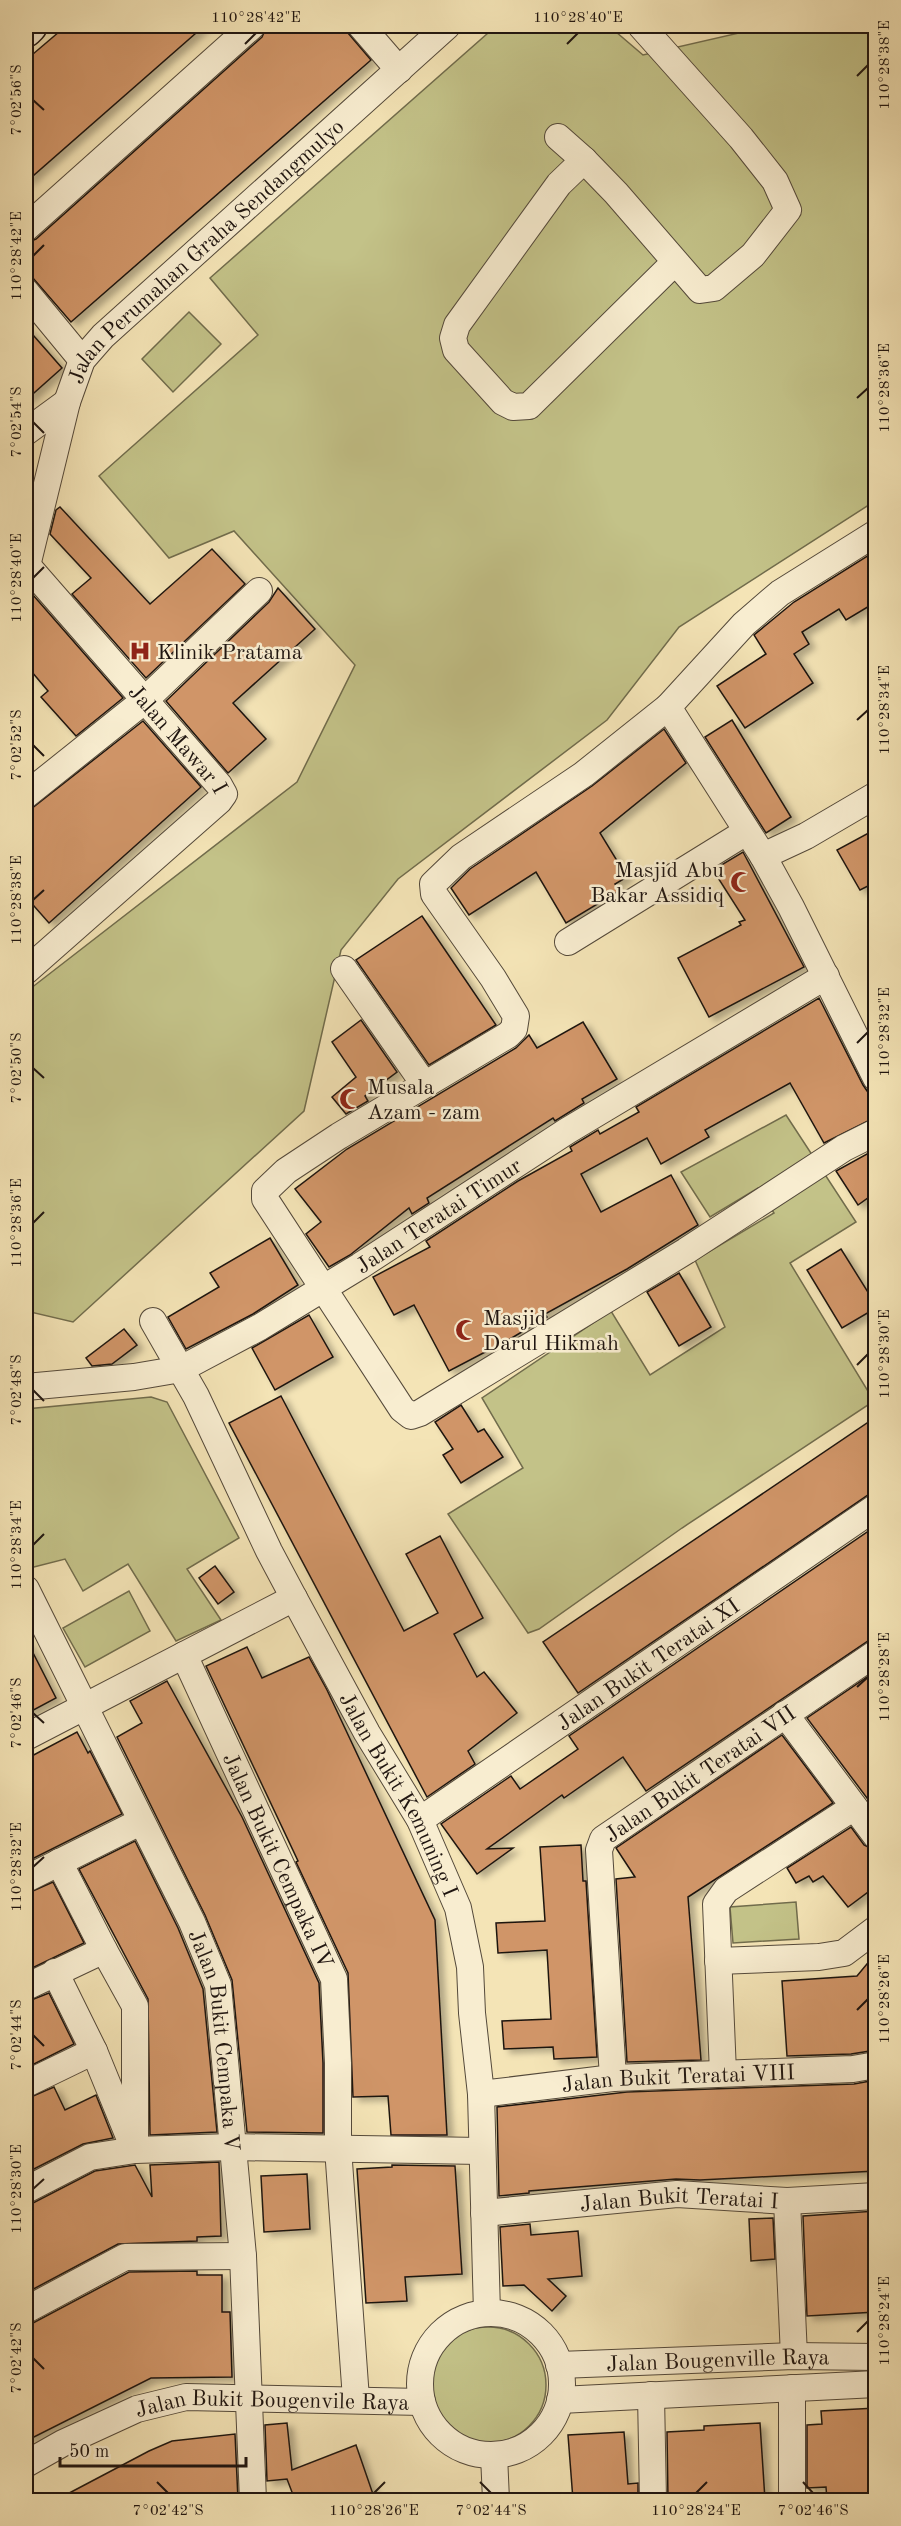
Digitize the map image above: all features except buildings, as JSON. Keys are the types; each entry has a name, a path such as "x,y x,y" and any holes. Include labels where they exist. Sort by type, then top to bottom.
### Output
{"main road":[{"path":"26,30 30,26"}],"street":[{"path":"26,228 252,26"},
{"path":"362,26 399,70"},
{"name":"Jalan Perumahan Graha Sendangmulyo","path":"26,566 32,515 82,360 103,336 447,26"},
{"path":"558,136 616,193 700,290 714,288 753,255 788,210 775,181 741,138 641,26"},
{"path":"584,160 559,184 457,325 453,338 456,350 503,402 513,407 529,406 675,262"},
{"path":"26,292 82,360"},
{"path":"26,432 67,402"},
{"path":"876,533 780,593 744,624 668,707 584,774 461,857 435,880 434,894 493,978 516,1016 516,1022 508,1035 423,1084 307,1156 286,1171 265,1191 265,1200 402,1409 411,1416 686,1251 844,1148 876,1132"},
{"name":"Jalan Mawar I","path":"26,566 219,785 224,794 211,809 26,971"},
{"path":"26,795 145,700 259,591"},
{"path":"668,707 763,856 876,1078"},
{"path":"763,856 806,836 876,795"},
{"path":"568,942 746,832"},
{"path":"344,969 423,1084"},
{"name":"Jalan Teratai Timur","path":"26,1387 134,1377 181,1369 260,1327 369,1261 567,1131 826,976"},
{"name":"Jalan Bukit Kemuning I","path":"153,1321 181,1369 294,1598 368,1733 420,1820 458,1908 470,1967 480,2094 487,2313"},
{"name":"Jalan Bukit Teratai XI","path":"420,1820 876,1507"},
{"name":"Jalan Bukit Cempaka V","path":"27,1597 192,1923 218,1985 243,2256 253,2500"},
{"path":"26,1737 294,1598"},
{"name":"Jalan Bukit Teratai VII","path":"613,2078 600,1844 609,1833 876,1653"},
{"name":"Jalan Bukit Cempaka IV","path":"184,1655 334,1979 338,2063 338,2148 356,2399"},
{"path":"785,1714 876,1836"},
{"path":"723,2073 716,1904 726,1890 854,1807"},
{"path":"26,1879 140,1822"},
{"path":"59,1862 135,2006 135,2150"},
{"path":"718,1961 819,1957 844,1953 876,1929"},
{"path":"26,1987 104,1950"},
{"path":"55,1972 94,2050 135,2150"},
{"path":"26,2084 94,2050"},
{"name":"Jalan Bukit Teratai VIII","path":"480,2094 613,2078 853,2069 876,2065"},
{"path":"26,2190 90,2157 135,2150 232,2147 481,2151"},
{"name":"Jalan Bukit Teratai I","path":"484,2212 677,2194 787,2201 876,2196"},
{"path":"787,2201 794,2355"},
{"path":"26,2310 125,2258 243,2256"},
{"path":"487,2313 511,2316 532,2327 544,2337 553,2350 562,2381 560,2400 548,2426 537,2438 510,2453 494,2455 478,2454 449,2441 428,2418 422,2402 420,2387 421,2371 433,2342 457,2321 472,2315 487,2313"},
{"name":"Jalan Bougenville Raya","path":"559,2366 794,2355 876,2357"},
{"name":"Jalan Bougenville Raya","path":"560,2400 876,2384"},
{"path":"792,2388 792,2500"},
{"path":"651,2395 653,2500"},
{"name":"Jalan Bukit Bougenvile Raya","path":"26,2464 63,2443 137,2409 186,2397 422,2402"},
{"path":"494,2455 496,2500"}],"shaded area":[{"path":"496,26 609,26 643,55 769,26 875,26 875,501 679,627 607,720 398,879 341,950 304,1111 73,1322 26,1311 26,992 297,782 355,665 234,531 169,558 99,476 258,335 210,278"},
{"path":"189,312 221,344 173,392 142,359"},
{"path":"786,1115 856,1222 790,1263 874,1401 682,1528 539,1629 528,1633 448,1514 523,1468 482,1398 611,1311 650,1375 725,1327 695,1260 774,1213 758,1188 710,1217 681,1172"},
{"path":"151,1397 167,1402 239,1538 187,1569 221,1620 176,1641 128,1564 83,1591 65,1559 26,1569 26,1409"},
{"path":"129,1591 150,1631 85,1667 63,1628"},
{"path":"796,1902 799,1939 733,1943 730,1907"},
{"path":"488,2327 510,2332 529,2344 541,2363 546,2385 541,2407 529,2426 510,2438 488,2443 466,2438 447,2426 435,2407 430,2385 435,2363 447,2344 466,2332"}],"place":[{"name":"Klinik Pratama","path":"140,651"},
{"name":"Masjid Abu Bakar Assidiq","path":"741,882"},
{"name":"Musala Azam - zam","path":"350,1099"},
{"name":"Masjid Darul Hikmah","path":"466,1330"}]}
